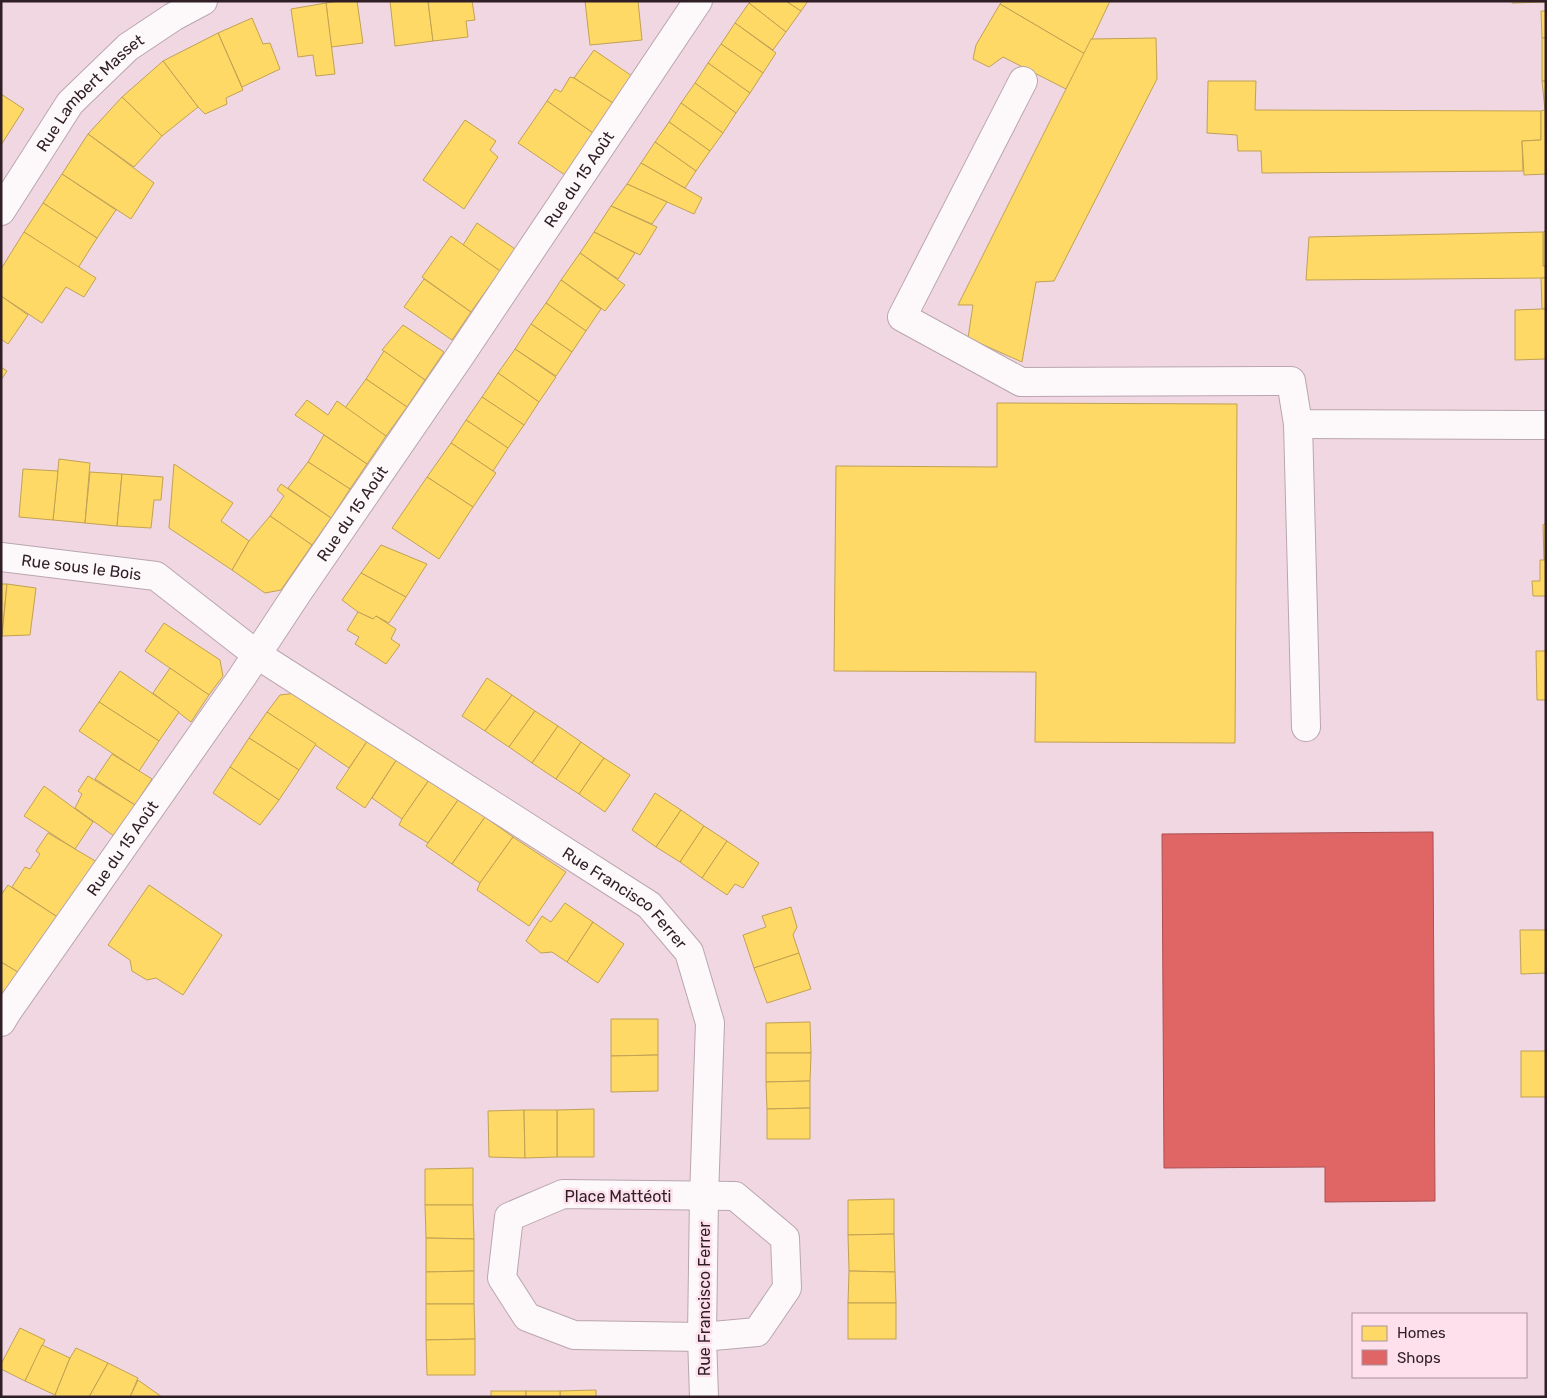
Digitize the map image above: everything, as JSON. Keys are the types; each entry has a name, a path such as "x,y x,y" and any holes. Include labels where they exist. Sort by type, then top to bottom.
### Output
{"street":[{"name":"Rue Lambert Masset","path":"1,210 70,102 128,46 173,17 203,1"},
{"name":"Rue du 15 Août","path":"1,1022 242,677 698,1"},
{"path":"1023,81 902,317 1021,382 1291,381 1298,424 1306,727"},
{"path":"1298,424 1546,425"},
{"name":"Rue sous le Bois","path":"1,557 156,576 256,654"},
{"name":"Rue Francisco Ferrer","path":"256,654 649,905 689,952 710,1023 704,1197 702,1337 704,1397"},
{"name":"Place Mattéoti","path":"563,1194 735,1196 785,1238 787,1288 757,1332 702,1337 574,1335 527,1317 502,1278 509,1217 563,1194"}],"building: Homes":[{"path":"357,1 363,43 331,47 326,3"},
{"path":"390,1 428,1 433,41 395,46"},
{"path":"428,1 472,1 475,20 466,21 468,37 433,41"},
{"path":"585,1 638,1 642,40 590,45"},
{"path":"750,1 786,1 801,11 786,32 749,3"},
{"path":"786,1 808,1 801,11"},
{"path":"1002,1 1110,1 1085,54 1000,4"},
{"path":"1512,1 1546,1 1546,2 1512,3"},
{"path":"326,3 335,74 316,76 313,55 298,57 291,9"},
{"path":"749,3 786,32 773,50 735,23"},
{"path":"1000,4 1085,54 1066,89 1003,57 989,67 973,59 976,45"},
{"path":"1541,11 1546,11 1546,38 1542,38"},
{"path":"252,18 263,44 270,43 280,69 242,87 218,33"},
{"path":"735,23 776,53 763,73 721,44"},
{"path":"218,33 243,90 226,98 227,104 205,114 163,61"},
{"path":"1156,38 1157,79 1054,281 1036,282 1022,362 968,338 973,305 958,305 1091,39"},
{"path":"1542,38 1546,38 1546,81 1542,81"},
{"path":"721,44 763,73 750,93 708,63"},
{"path":"594,50 632,76 613,103 574,78"},
{"path":"163,61 198,107 162,136 122,97"},
{"path":"708,63 750,93 736,113 695,83"},
{"path":"570,77 613,103 593,133 547,101 555,89 561,92"},
{"path":"1208,81 1256,81 1255,110 1541,111 1541,140 1522,141 1523,171 1262,173 1261,151 1238,151 1237,135 1207,133"},
{"path":"1542,81 1546,81 1546,110 1545,110"},
{"path":"695,83 736,113 723,133 681,103"},
{"path":"1,94 24,109 1,145"},
{"path":"122,97 162,136 134,167 88,134"},
{"path":"547,101 593,133 565,175 518,143"},
{"path":"681,103 723,133 710,151 669,122"},
{"path":"1545,110 1546,174 1524,175 1522,141 1541,140 1541,111"},
{"path":"465,120 496,141 490,150 498,157 464,209 423,180"},
{"path":"669,122 710,151 696,171 655,142"},
{"path":"88,134 154,183 131,219 62,174"},
{"path":"655,142 696,171 685,188 641,163"},
{"path":"641,163 702,198 694,214 627,184"},
{"path":"62,174 116,210 97,238 43,203"},
{"path":"627,184 667,202 652,224 611,206"},
{"path":"43,203 97,238 78,268 24,232"},
{"path":"611,206 657,227 640,255 594,232"},
{"path":"477,223 515,249 500,271 463,245"},
{"path":"1546,231 1546,266 1543,266 1543,232"},
{"path":"24,232 96,278 84,297 66,287 42,323 1,296 1,269"},
{"path":"594,232 635,253 618,279 580,253"},
{"path":"1543,232 1543,266 1546,266 1546,278 1306,280 1309,237"},
{"path":"451,236 500,271 471,312 422,277"},
{"path":"580,253 625,285 605,311 561,280"},
{"path":"1541,278 1546,278 1546,309 1542,309"},
{"path":"424,279 471,312 452,340 404,307"},
{"path":"561,280 601,309 586,331 546,303"},
{"path":"1,296 28,315 8,344 1,339"},
{"path":"546,303 586,331 572,352 531,324"},
{"path":"1546,309 1546,359 1515,360 1515,310"},
{"path":"531,324 572,352 556,376 515,349"},
{"path":"403,325 444,352 425,380 382,350"},
{"path":"515,349 556,377 539,402 498,373"},
{"path":"384,351 425,380 407,407 366,379"},
{"path":"1,367 7,371 1,380"},
{"path":"498,373 539,402 524,425 482,397"},
{"path":"366,379 407,407 386,436 345,408"},
{"path":"482,397 524,425 508,448 466,420"},
{"path":"307,400 328,415 337,401 386,436 367,464 295,415"},
{"path":"997,403 1237,404 1235,743 1035,742 1036,672 834,671 836,466 997,467"},
{"path":"466,420 508,448 493,471 451,443"},
{"path":"324,435 367,464 350,489 308,462"},
{"path":"451,443 496,473 473,507 427,477"},
{"path":"59,459 90,463 85,523 53,520"},
{"path":"308,462 350,489 331,518 288,488"},
{"path":"174,464 233,503 221,521 249,541 232,570 169,528"},
{"path":"23,469 58,471 53,520 19,517"},
{"path":"90,472 122,474 117,526 85,523"},
{"path":"122,474 163,477 161,500 154,500 151,528 117,526"},
{"path":"427,477 473,507 439,559 392,528"},
{"path":"281,484 331,518 312,545 270,516 284,496 277,490"},
{"path":"270,516 312,545 281,590 265,593 232,570 249,541"},
{"path":"1546,523 1546,560 1544,560 1543,525"},
{"path":"381,545 427,564 406,597 361,573"},
{"path":"1540,560 1546,560 1546,596 1533,596 1532,581 1540,581"},
{"path":"361,573 406,597 389,623 376,616 373,619 358,612 342,600"},
{"path":"1,584 7,584 2,636 1,636"},
{"path":"7,584 36,588 30,635 2,636"},
{"path":"358,612 373,619 376,616 396,629 391,639 400,645 386,664 355,644 359,637 347,630"},
{"path":"164,623 220,660 223,676 209,695 145,651"},
{"path":"1536,651 1546,651 1546,700 1537,700"},
{"path":"170,668 209,695 191,722 153,693"},
{"path":"120,671 179,712 159,741 99,702"},
{"path":"487,678 512,695 485,731 462,716"},
{"path":"297,693 368,740 349,768 267,712 280,695"},
{"path":"512,695 535,711 509,747 485,731"},
{"path":"99,702 159,741 139,771 79,731"},
{"path":"535,711 558,726 532,763 509,747"},
{"path":"267,712 316,744 299,770 249,738"},
{"path":"558,726 581,742 556,779 532,763"},
{"path":"249,738 299,770 279,800 230,767"},
{"path":"368,740 397,759 365,808 336,788"},
{"path":"581,742 604,758 579,794 556,779"},
{"path":"112,754 152,779 135,805 95,779"},
{"path":"604,758 630,775 605,812 579,794"},
{"path":"397,759 429,780 402,819 372,798"},
{"path":"230,767 279,800 260,825 213,793"},
{"path":"88,776 135,805 114,836 75,808 82,794 78,791"},
{"path":"429,780 458,800 428,843 399,825"},
{"path":"44,786 93,822 75,849 24,816"},
{"path":"655,793 681,810 656,847 632,830"},
{"path":"458,800 485,817 452,864 426,846"},
{"path":"681,810 704,826 680,862 656,847"},
{"path":"485,817 513,837 480,883 452,864"},
{"path":"704,826 727,841 702,878 680,862"},
{"path":"48,833 97,862 59,918 12,887 25,867 30,869 40,854 36,851"},
{"path":"513,837 566,872 529,926 477,890"},
{"path":"727,841 759,863 743,888 735,884 727,895 702,878"},
{"path":"8,885 59,918 21,974 1,962 1,895"},
{"path":"149,885 222,935 183,995 156,978 147,980 132,971 130,960 108,945"},
{"path":"565,903 593,922 567,962 552,952 541,953 526,941 542,916 551,922"},
{"path":"791,907 797,927 793,935 799,953 754,968 743,935 766,927 762,916"},
{"path":"593,922 624,944 598,983 567,962"},
{"path":"1520,930 1546,930 1546,973 1521,974"},
{"path":"799,953 811,989 767,1003 754,968"},
{"path":"1,962 21,974 1,999"},
{"path":"611,1019 658,1019 658,1055 611,1056"},
{"path":"810,1022 811,1053 766,1053 766,1023"},
{"path":"1521,1051 1546,1051 1546,1097 1521,1097"},
{"path":"766,1053 811,1053 810,1081 766,1082"},
{"path":"658,1055 658,1091 611,1092 611,1056"},
{"path":"810,1081 810,1108 767,1109 766,1082"},
{"path":"810,1108 810,1139 767,1139 767,1109"},
{"path":"594,1109 594,1157 557,1157 557,1110"},
{"path":"524,1110 525,1158 489,1157 488,1111"},
{"path":"524,1110 557,1110 557,1157 525,1158"},
{"path":"473,1168 473,1205 425,1205 425,1169"},
{"path":"894,1199 894,1234 848,1235 848,1200"},
{"path":"425,1205 473,1205 474,1239 426,1238"},
{"path":"894,1234 895,1272 849,1271 848,1235"},
{"path":"426,1238 474,1239 474,1271 426,1272"},
{"path":"474,1271 474,1304 426,1304 426,1272"},
{"path":"849,1271 895,1272 896,1303 848,1303"},
{"path":"848,1303 896,1303 896,1339 848,1339"},
{"path":"426,1304 474,1304 475,1339 426,1340"},
{"path":"20,1328 45,1340 25,1381 1,1369 1,1364"},
{"path":"475,1339 475,1375 427,1375 426,1340"},
{"path":"42,1345 70,1358 55,1395 25,1381"},
{"path":"76,1348 108,1363 89,1397 58,1397 55,1395"},
{"path":"108,1363 138,1378 130,1397 89,1397"},
{"path":"138,1380 162,1397 130,1397"},
{"path":"596,1390 596,1397 560,1397 560,1391"},
{"path":"491,1391 526,1391 526,1397 491,1397"},
{"path":"526,1391 560,1391 560,1397 526,1397"}],"building: Shops":[{"path":"1433,832 1435,1201 1325,1202 1325,1167 1164,1168 1162,834"}]}
